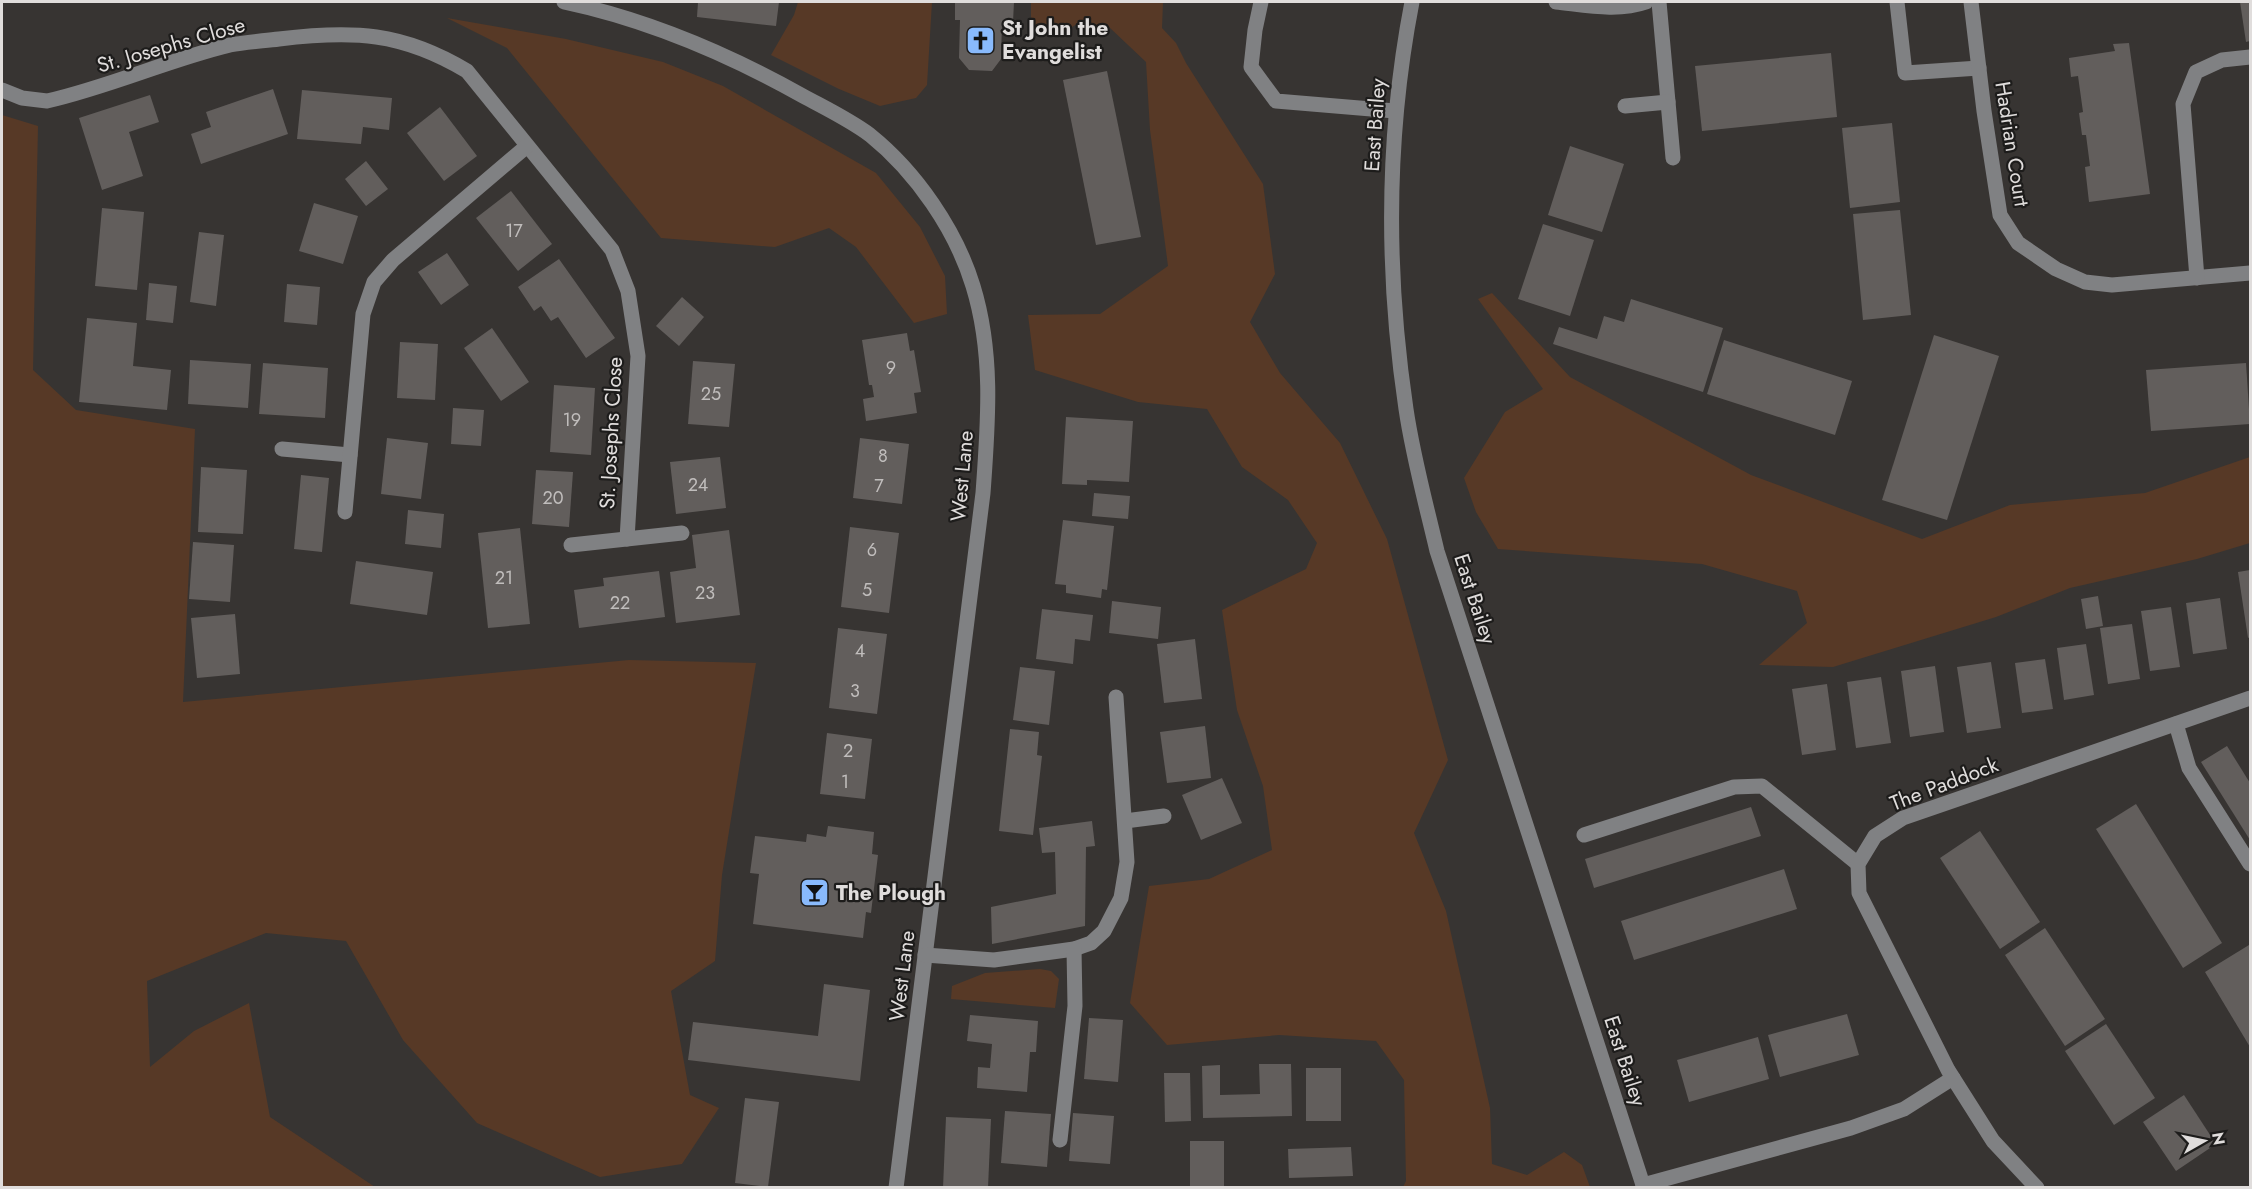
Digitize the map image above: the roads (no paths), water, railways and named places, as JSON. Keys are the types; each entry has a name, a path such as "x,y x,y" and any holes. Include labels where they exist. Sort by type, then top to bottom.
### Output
{"street":[{"name":"West Lane","path":"564,2 618,13 701,46 767,76 870,135 908,173 939,212 973,286 985,338 989,409 983,493 896,1188"},
{"path":"1262,2 1255,30 1251,67 1276,101 1395,111"},
{"name":"East Bailey","path":"1412,2 1395,111 1392,274 1406,409 1419,479 1437,551 1644,1186"},
{"path":"1556,2 1608,7 1646,2"},
{"path":"1659,2 1673,158"},
{"path":"1897,2 1905,73 1979,68"},
{"name":"Hadrian Court","path":"1971,2 2000,215 2018,243 2056,269 2085,282 2112,285 2250,273"},
{"name":"St. Josephs Close","path":"2,90 22,98 47,101 230,45 323,34 366,34 406,42 439,54 467,71 612,250 628,291 638,357 627,539"},
{"path":"2197,278 2184,104 2196,72 2222,60 2250,57"},
{"path":"1625,106 1668,102"},
{"path":"345,512 363,314 374,282 393,260 528,146"},
{"path":"282,449 350,455"},
{"name":"St. Josephs Close","path":"571,545 682,533"},
{"path":"925,956 994,960 1074,949 1091,943 1104,931 1121,898 1127,862 1116,697"},
{"name":"The Paddock","path":"1858,864 1875,836 1903,818 2250,698"},
{"path":"2176,724 2188,768 2250,864"},
{"path":"1584,835 1734,787 1762,786 1858,864 1859,892 1953,1078 1993,1141 2037,1188"},
{"path":"1125,821 1164,816"},
{"path":"1060,1140 1075,1006 1074,949"},
{"path":"1644,1186 1851,1128 1905,1109 1953,1078"}],"place":[{"name":"St John the Evangelist","path":"981,40"},
{"name":"The Plough","path":"815,893"}]}
